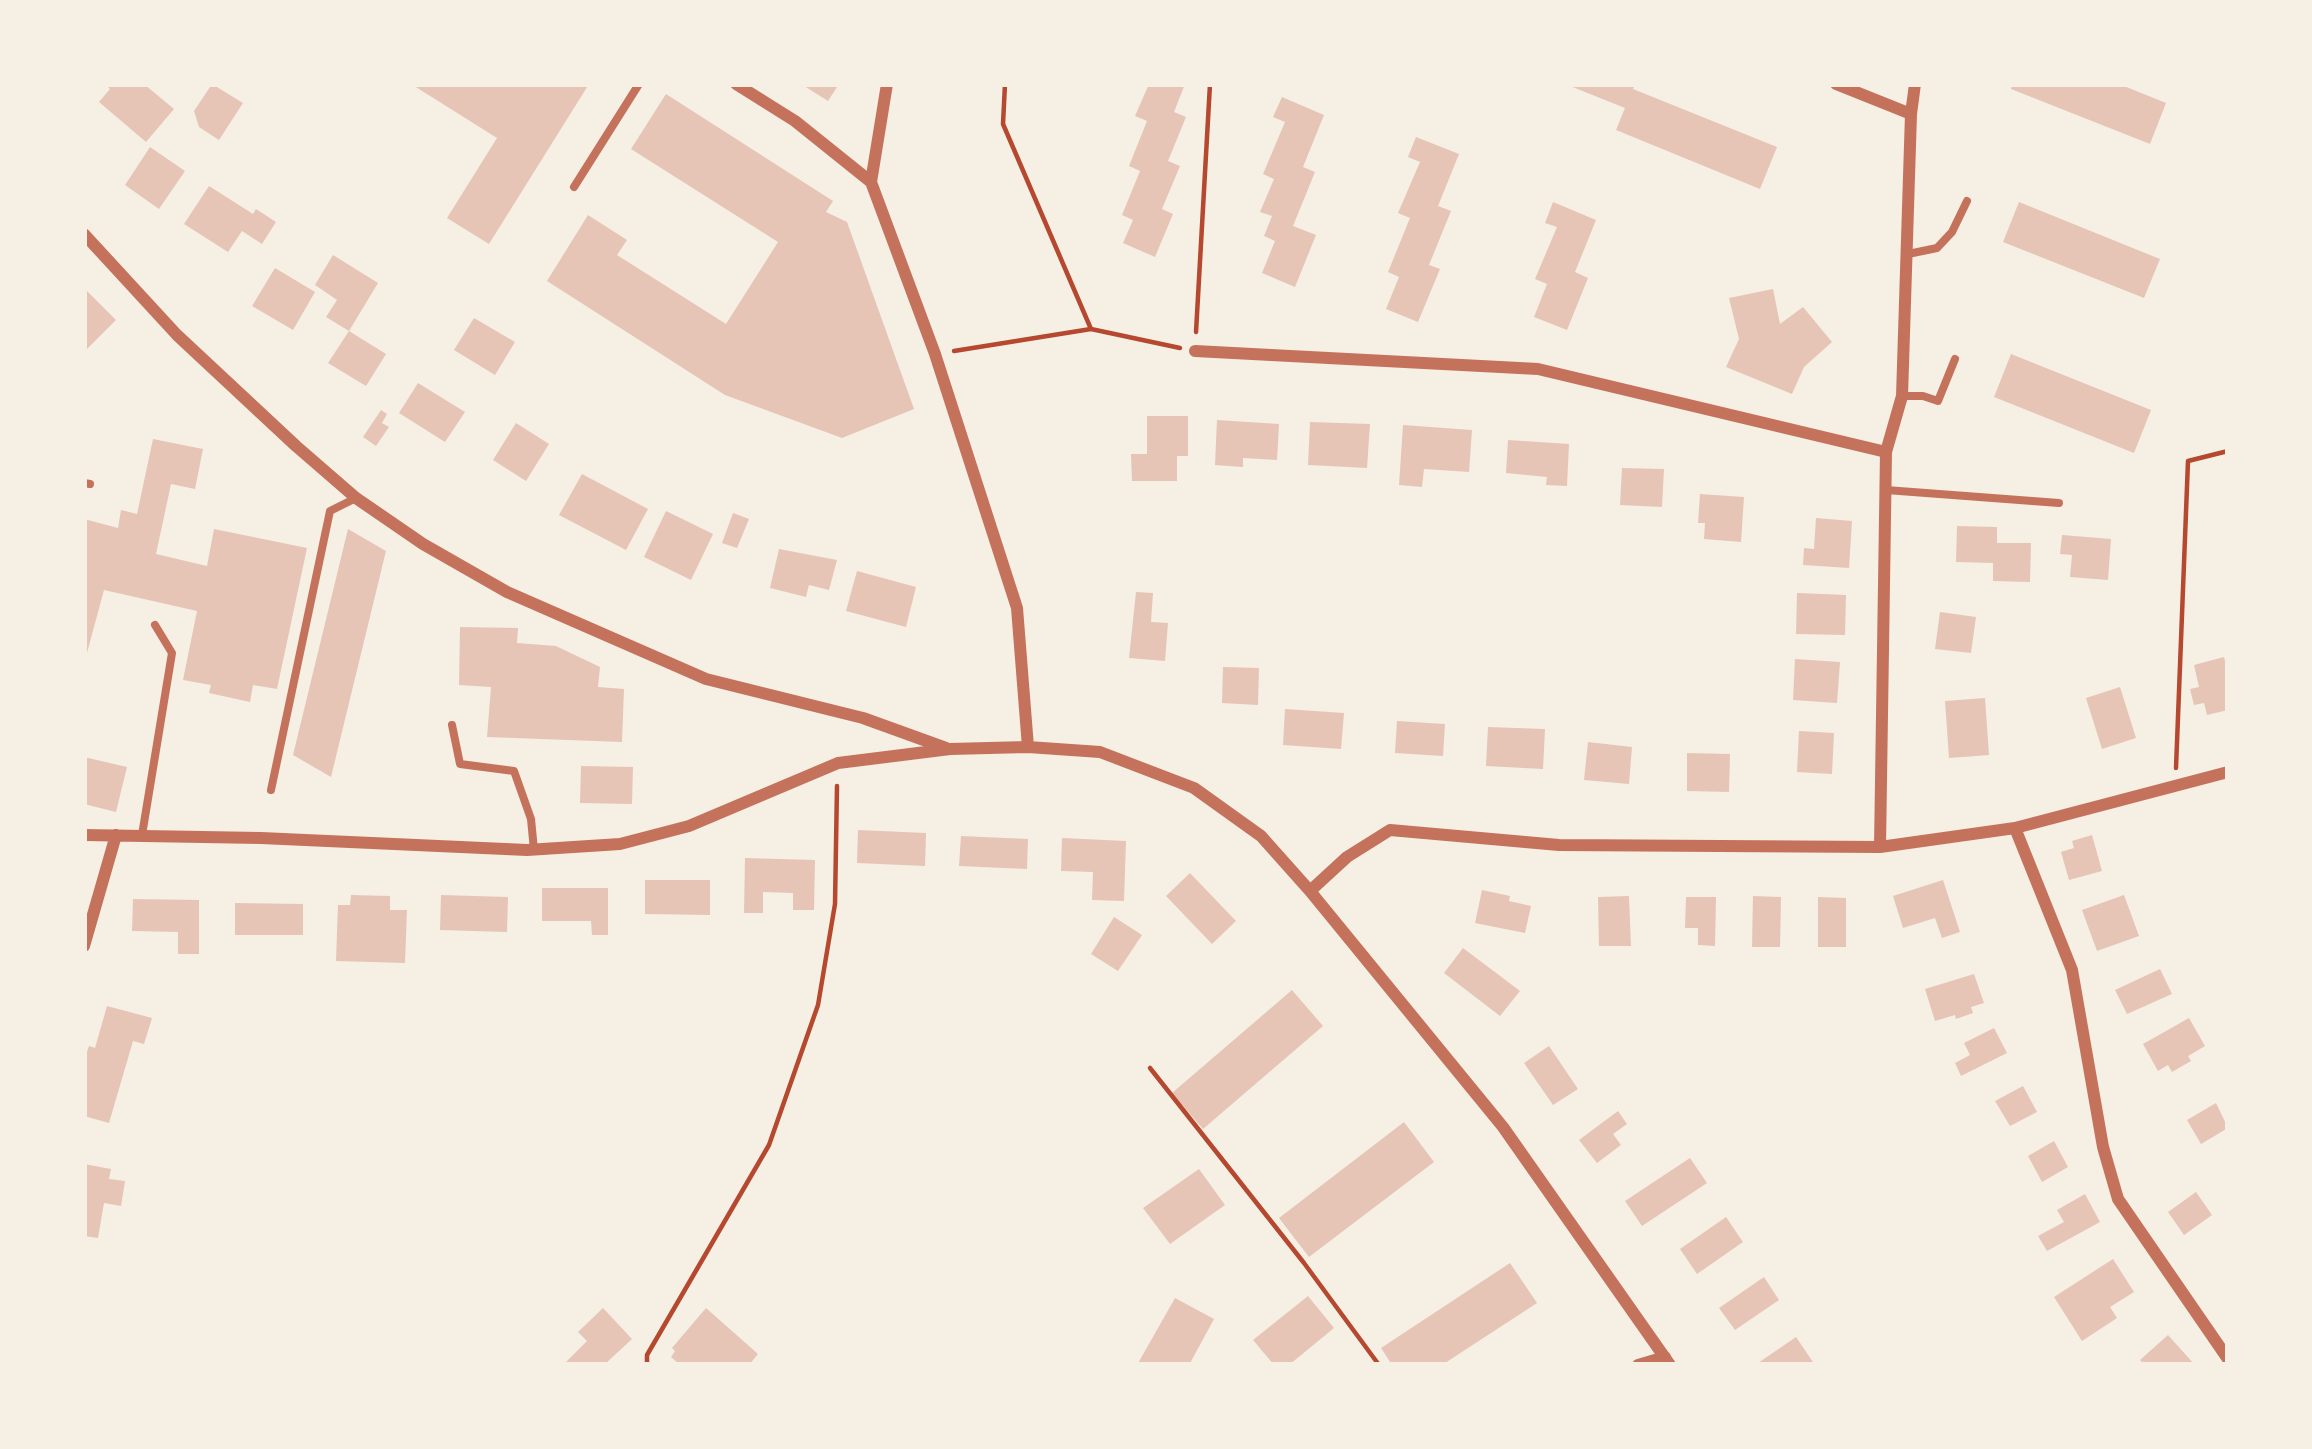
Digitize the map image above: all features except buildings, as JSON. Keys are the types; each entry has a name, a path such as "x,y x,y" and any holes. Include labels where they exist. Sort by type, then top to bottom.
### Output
{"street":[{"path":"736,84 795,121 872,182"},
{"path":"887,84 872,182 935,354 1017,608 1028,746"},
{"path":"1836,84 1911,114"},
{"path":"1880,847 1886,452 1902,396 1915,84"},
{"path":"84,234 177,335 356,498 423,544 507,592 706,679 862,718 950,749"},
{"path":"1195,352 1538,369 1886,452"},
{"path":"84,835 534,850 620,844 688,826 838,763 950,749 1028,746 1100,752 1194,788 1261,836 1310,891 1503,1126 1667,1361 1638,1365"},
{"path":"1310,891 1347,856 1390,830 1559,844 1880,847 2015,828 2228,772"},
{"path":"2015,828 2072,970 2103,1147 2118,1199 2228,1359"},
{"path":"84,946 116,835"}],"lane":[{"path":"574,188 638,84"},
{"path":"1906,254 1937,248 1952,232 1967,202"},
{"path":"1902,396 1938,401 1955,359"},
{"path":"1886,490 2059,503"},
{"path":"271,790 330,511 356,498"},
{"path":"142,836 172,652 155,625"},
{"path":"452,724 460,764 514,771 531,819 534,850"}],"path":[{"path":"1004,84 1003,124 1091,329"},
{"path":"935,354 1091,329 1195,352 1210,84"},
{"path":"2175,785 2188,461 2228,452"},
{"path":"646,1365 647,1355 769,1145 818,1005 835,904 838,763"},
{"path":"1150,1068 1378,1365"}]}
